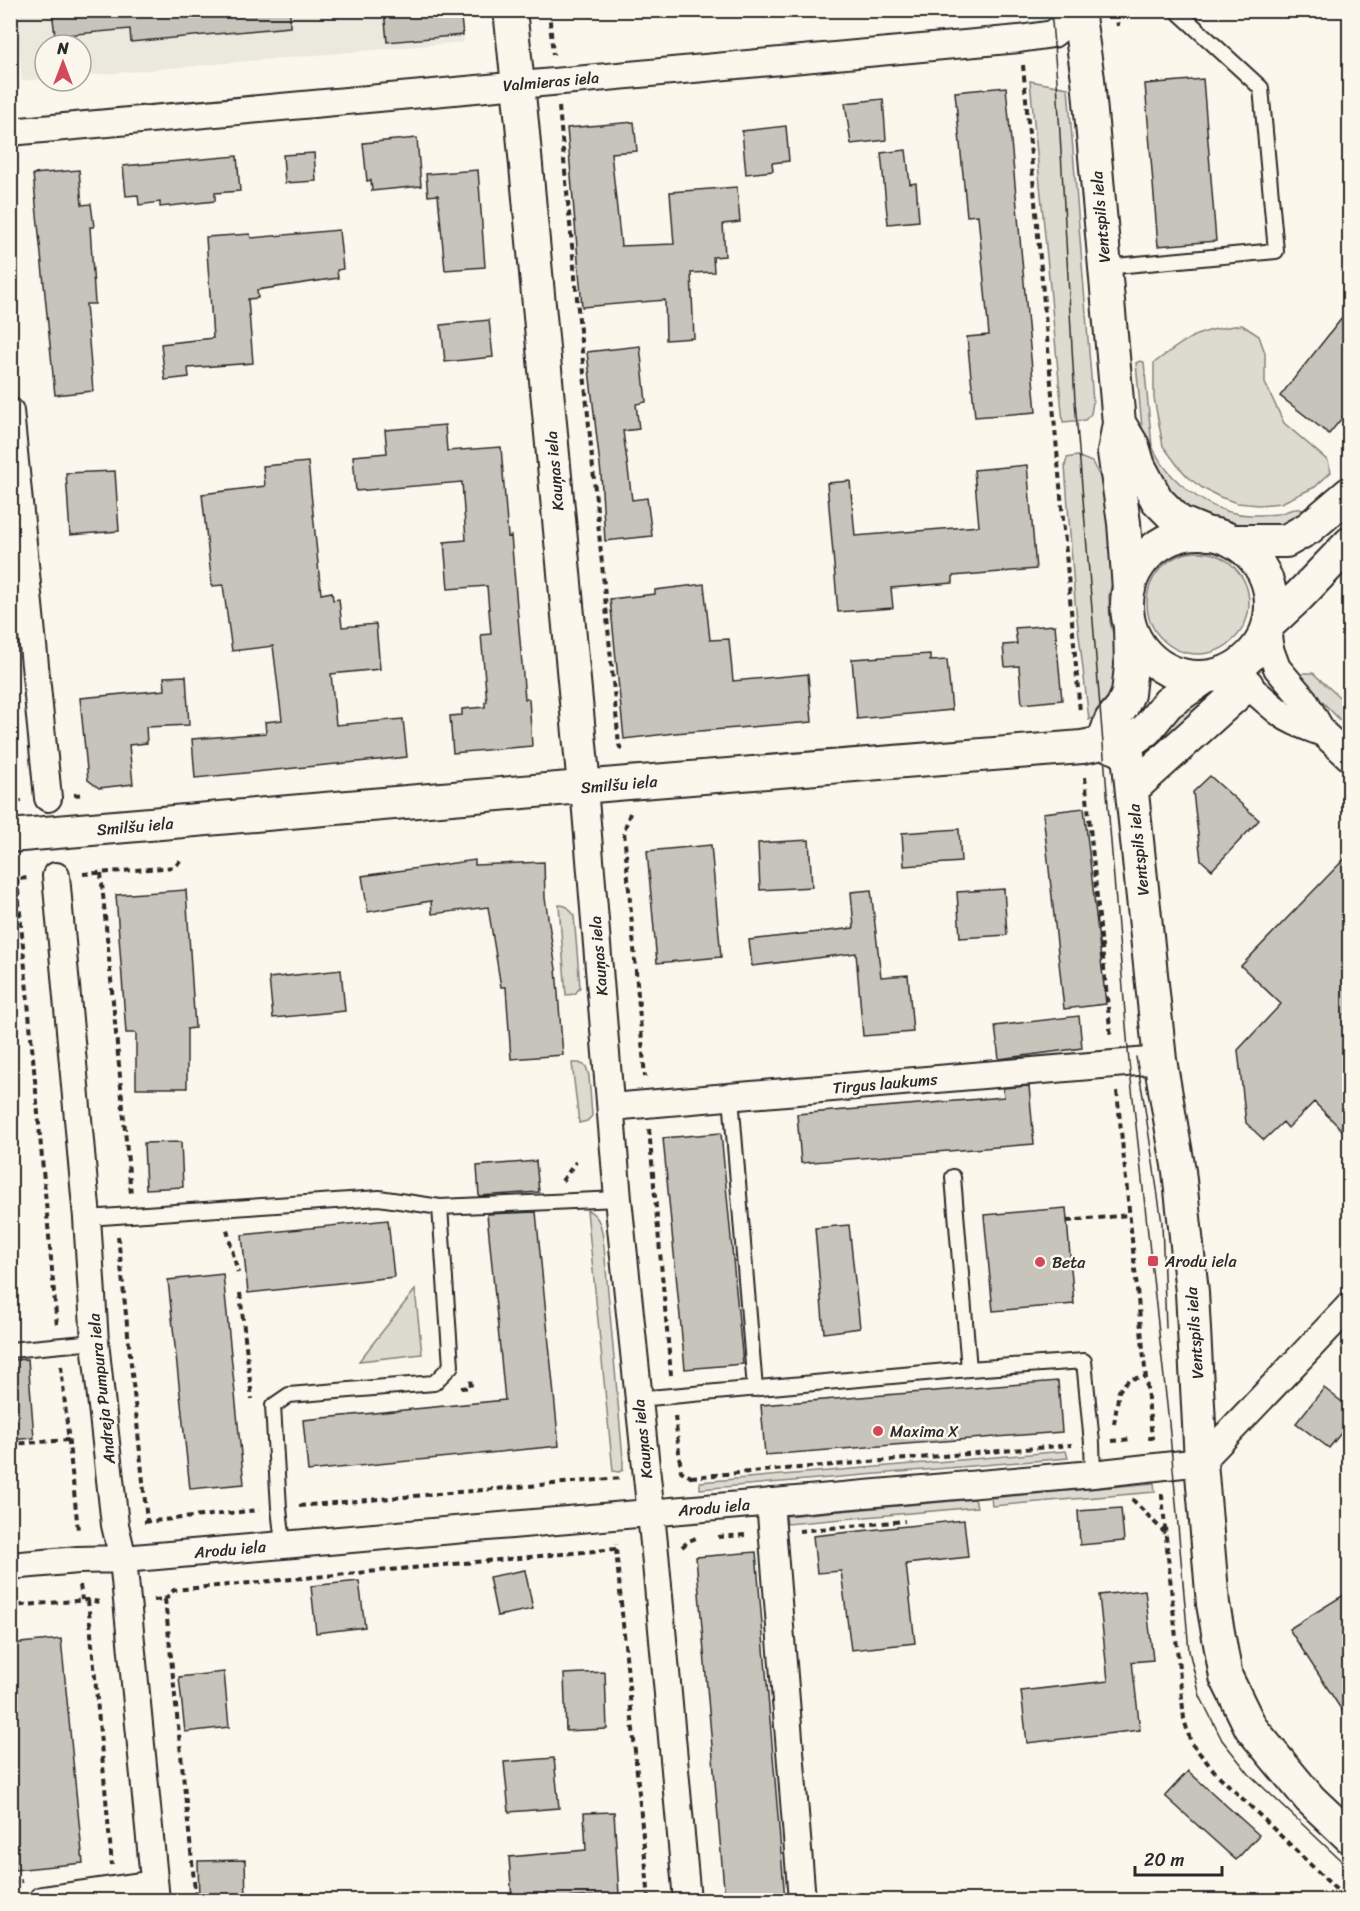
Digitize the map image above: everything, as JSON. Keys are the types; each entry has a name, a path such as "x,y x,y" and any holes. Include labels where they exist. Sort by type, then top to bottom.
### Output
{"street":[{"name":"Kauņas iela","path":"510,10 584,787 618,1199 687,1900"},
{"name":"Valmieras iela","path":"10,132 1019,39 1053,34 1080,12"},
{"name":"Ventspils iela","path":"1080,12 1119,423 1113,452 1125,533 1129,589"},
{"path":"10,411 48,798"},
{"name":"Ventspils iela","path":"1119,423 1133,447 1139,466 1157,500 1179,522 1220,537"},
{"path":"1223,679 1168,703 1146,730 1115,744 1111,720 1122,707 1128,694 1131,666 1127,607 1129,589 1137,569 1158,547 1187,534 1286,541 1309,528 1350,493"},
{"path":"1220,537 1251,555 1265,574 1271,597 1268,627 1270,649 1277,668 1304,700 1323,733 1350,758"},
{"path":"1132,789 1226,673 1247,660 1262,642 1268,627 1350,543"},
{"path":"1130,626 1140,647 1157,664 1179,675 1223,679 1285,716 1323,733"},
{"name":"Ventspils iela","path":"1115,744 1132,789 1160,1060 1179,1171 1190,1281 1201,1462 1214,1617 1226,1677 1251,1728 1310,1799 1350,1837"},
{"name":"Smilšu iela","path":"10,836 1115,744"},
{"name":"Andreja Pumpura iela","path":"56,876 87,1218 95,1342 115,1525 123,1559 155,1892"},
{"name":"Tirgus laukums","path":"611,1107 1160,1060"},
{"path":"1201,1462 1350,1305"},
{"name":"Arodu iela","path":"10,1566 123,1559 1092,1474 1201,1462"},
{"path":"770,1502 802,1900"},
{"path":"42,1900 115,1890 155,1892"}],"lane":[{"path":"1104,267 1276,251 1261,88 1176,10"},
{"path":"731,1096 755,1389"},
{"path":"953,1177 969,1369"},
{"path":"87,1218 379,1198 440,1207 618,1199"},
{"path":"283,1544 273,1406 289,1395 434,1383 451,1366 440,1207"},
{"path":"10,1350 95,1342"},
{"path":"638,1399 1083,1361 1092,1443 1092,1474"}],"path":[{"path":"549,10 554,63"},
{"path":"1116,12 1118,26"},
{"path":"1023,64 1080,722"},
{"path":"558,101 619,745 625,756"},
{"path":"630,812 624,831 681,1471 691,1477 1152,1438 1085,771"},
{"path":"10,879 175,867 183,857"},
{"path":"17,879 78,1530"},
{"path":"1067,1221 1129,1215"},
{"path":"226,1226 238,1273"},
{"path":"459,1388 471,1387 470,1375"},
{"path":"1111,1441 1119,1391 1129,1379 1145,1377"},
{"path":"10,1444 69,1440"},
{"path":"691,1477 692,1485"},
{"path":"139,1522 622,1478"},
{"path":"1132,1499 1165,1533"},
{"path":"615,1541 649,1900"},
{"path":"147,1600 165,1599 174,1590 616,1549"},
{"path":"165,1599 196,1900"},
{"path":"88,1600 115,1890"},
{"path":"10,1606 88,1600 105,1604"}],"shaded area":[{"path":"16,11 460,11 464,42 93,75 93,33 33,33 33,80 22,81"},
{"path":"1030,81 1068,88 1093,402 1091,414 1085,420 1063,422"},
{"path":"1242,325 1259,336 1265,353 1265,383 1284,423 1328,461 1331,472 1315,487 1281,503 1259,505 1237,503 1220,497 1190,479 1163,446 1154,398 1154,363 1194,336 1214,329"},
{"path":"1144,362 1152,446 1159,459 1179,483 1206,502 1235,513 1271,515 1298,509 1309,513 1290,527 1254,529 1219,518 1202,516 1169,499 1143,438 1136,363"},
{"path":"1077,456 1092,462 1100,477 1113,540 1115,572 1109,595 1110,622 1119,655 1117,688 1105,710 1089,720 1075,601 1065,466 1067,458"},
{"path":"1198,552 1217,556 1234,567 1245,584 1249,603 1245,622 1234,639 1217,650 1198,654 1179,650 1162,639 1151,622 1147,603 1151,584 1162,567 1179,556"},
{"path":"1304,673 1313,673 1349,706 1349,722 1346,726 1298,677"},
{"path":"1210,691 1221,692 1149,753 1165,724"},
{"path":"559,905 568,908 574,916 580,987 575,994 566,995"},
{"path":"572,1063 586,1066 589,1076 592,1116 587,1121 579,1123"},
{"path":"587,1210 596,1216 602,1230 623,1459 623,1470 619,1472 613,1471"},
{"path":"415,1290 422,1354 359,1361"},
{"path":"1066,1451 1068,1458 700,1489 700,1482"},
{"path":"1154,1483 1155,1492 992,1506 991,1498"},
{"path":"975,1499 977,1507 787,1524 786,1516"}],"building":[{"path":"52,10 290,10 290,27 131,42 130,29 55,33"},
{"path":"384,10 460,10 463,35 387,42"},
{"path":"1203,79 1216,241 1158,246 1145,84"},
{"path":"1006,87 1036,412 975,417 967,337 989,335 978,215 967,216 955,92"},
{"path":"883,99 886,140 851,144 845,103"},
{"path":"634,122 637,151 611,153 621,246 674,244 670,192 737,187 740,222 723,224 725,256 713,257 714,272 691,273 694,338 666,340 665,300 582,307 567,128"},
{"path":"786,126 789,161 772,163 773,171 746,174 742,131"},
{"path":"417,138 421,186 372,191 371,180 367,181 363,143"},
{"path":"906,150 910,184 916,183 919,221 888,224 881,153"},
{"path":"314,153 316,181 285,183 283,155"},
{"path":"237,156 240,191 215,193 215,201 160,207 160,202 139,205 138,195 126,196 123,166"},
{"path":"79,170 82,205 91,204 94,227 90,227 95,304 86,304 93,391 55,395 33,174"},
{"path":"478,170 485,267 445,270 438,195 428,196 426,174"},
{"path":"339,230 343,269 337,270 338,278 257,290 258,298 248,299 253,363 188,368 189,377 165,380 161,344 213,338 206,237 250,234 251,238"},
{"path":"1350,308 1350,408 1329,434 1280,396"},
{"path":"489,320 493,357 445,362 441,325"},
{"path":"640,346 646,402 636,404 639,429 623,431 632,500 647,498 652,536 605,541 601,474 587,352"},
{"path":"445,425 447,451 501,447 508,537 511,536 525,699 529,699 532,746 453,753 450,716 462,715 462,709 485,707 485,702 487,702 481,635 491,634 487,586 448,589 444,542 466,540 462,482 356,491 353,456 387,453 385,430"},
{"path":"308,462 321,594 332,592 333,600 339,599 342,627 376,624 380,669 331,674 336,725 403,719 407,757 195,778 192,739 266,733 265,722 282,720 273,646 232,651 223,585 212,586 202,494 265,486 263,466"},
{"path":"1027,465 1036,569 953,576 953,583 891,588 893,608 838,612 827,483 850,481 855,536 979,526 974,470"},
{"path":"115,471 119,531 70,535 66,473"},
{"path":"704,584 710,640 729,639 733,681 808,674 812,722 624,739 610,599 655,594 655,590"},
{"path":"1055,625 1062,700 1022,704 1019,666 1005,667 1003,645 1017,644 1015,628"},
{"path":"930,654 930,661 947,660 952,710 857,719 852,659"},
{"path":"186,676 189,725 146,727 147,743 129,745 133,784 99,788 88,780 80,698 165,690 164,677"},
{"path":"1210,776 1259,820 1212,870 1201,860 1193,792"},
{"path":"1084,808 1106,1004 1064,1009 1043,813"},
{"path":"959,829 961,862 904,866 902,833"},
{"path":"809,840 812,887 760,890 758,843"},
{"path":"711,845 721,957 657,963 647,851"},
{"path":"1350,853 1350,1138 1314,1102 1288,1128 1283,1122 1264,1140 1246,1123 1238,1050 1281,1004 1241,966"},
{"path":"475,860 475,865 544,862 545,898 556,969 563,1055 511,1059 506,987 501,987 488,907 432,914 431,901 368,912 362,876"},
{"path":"1004,889 1007,935 960,938 957,892"},
{"path":"186,890 195,1028 187,1029 187,1088 136,1088 136,1033 126,1033 116,895"},
{"path":"871,890 881,977 908,975 913,1032 863,1036 856,953 752,966 749,940 854,928 851,892"},
{"path":"341,970 345,1011 273,1018 269,978"},
{"path":"1079,1016 1082,1048 999,1059 995,1026"},
{"path":"1029,1086 1034,1144 801,1163 797,1114 1004,1097 1003,1088"},
{"path":"721,1133 743,1364 685,1369 663,1138"},
{"path":"181,1142 183,1187 146,1189 144,1143"},
{"path":"536,1161 539,1192 479,1196 477,1166"},
{"path":"1066,1208 1074,1304 993,1311 984,1215"},
{"path":"536,1212 559,1446 308,1471 303,1420 505,1400 487,1214"},
{"path":"388,1220 394,1277 248,1293 242,1235"},
{"path":"849,1225 860,1328 824,1333 815,1228"},
{"path":"223,1274 244,1484 190,1489 168,1280"},
{"path":"28,1359 34,1438 10,1440 10,1360"},
{"path":"1058,1381 1062,1432 765,1455 761,1405"},
{"path":"1324,1388 1350,1408 1350,1422 1329,1448 1296,1423"},
{"path":"1121,1508 1124,1541 1080,1545 1078,1511"},
{"path":"964,1520 968,1557 906,1564 915,1643 851,1650 841,1571 817,1573 813,1536"},
{"path":"756,1552 785,1900 725,1900 696,1557"},
{"path":"525,1570 533,1609 497,1616 489,1577"},
{"path":"359,1581 365,1627 316,1633 311,1586"},
{"path":"1145,1590 1153,1660 1132,1662 1140,1730 1027,1743 1021,1691 1108,1681 1099,1595"},
{"path":"1350,1591 1350,1723 1289,1629"},
{"path":"61,1639 83,1863 14,1870 10,1837 10,1644"},
{"path":"224,1672 229,1727 185,1732 179,1677"},
{"path":"605,1672 607,1729 566,1731 564,1674"},
{"path":"554,1758 559,1808 509,1812 504,1762"},
{"path":"1188,1771 1259,1835 1236,1860 1165,1796"},
{"path":"614,1812 619,1895 562,1898 562,1900 512,1900 509,1857 586,1850 584,1813"},
{"path":"245,1860 246,1900 199,1900 198,1861"}],"tram line":[{"path":"1051,10 1075,401 1129,1062 1169,1423 1189,1651 1200,1696 1222,1740 1249,1774 1350,1869"},
{"path":"1136,1057 1162,1223 1166,1328"}],"place":[{"name":"Arodu iela","path":"1153,1261"},
{"name":"Beta","path":"1040,1262"},
{"name":"Maxima X","path":"878,1431"}]}
